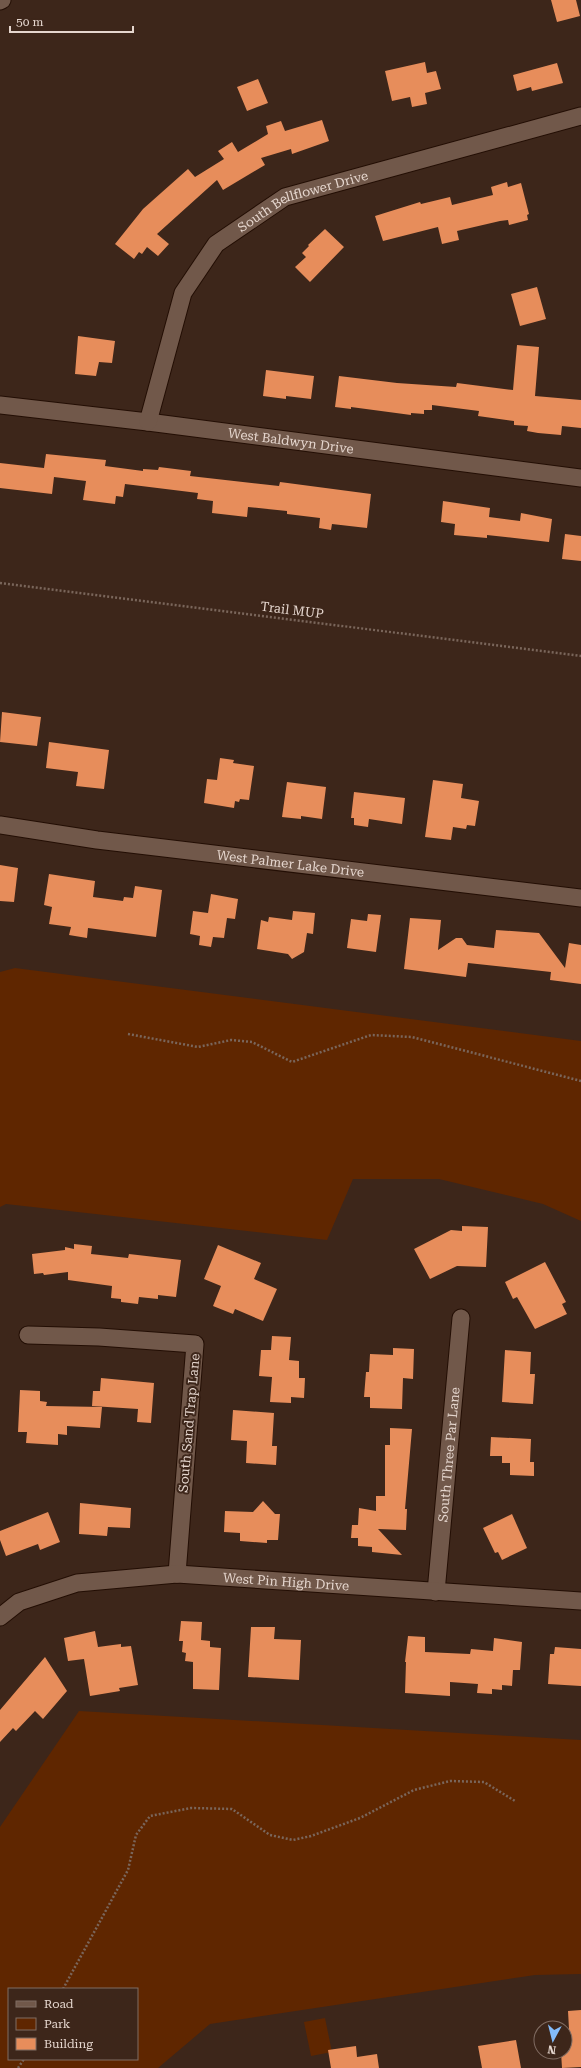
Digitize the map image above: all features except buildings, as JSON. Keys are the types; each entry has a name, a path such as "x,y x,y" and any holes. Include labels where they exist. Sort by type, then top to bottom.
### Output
{"street":[{"name":"South Bellflower Drive","path":"148,422 183,293 216,244 285,196 581,116"},
{"name":"West Baldwyn Drive","path":"0,405 148,422 581,478"},
{"name":"West Palmer Lake Drive","path":"0,825 105,841 581,898"},
{"name":"South Three Par Lane","path":"436,1592 461,1318"},
{"name":"South Sand Trap Lane","path":"28,1335 98,1336 195,1344 177,1574"},
{"name":"West Pin High Drive","path":"0,1617 19,1602 76,1583 177,1574 581,1601"}],"path":[{"name":"Trail MUP","path":"0,583 581,656"},
{"path":"128,1034 198,1047 231,1040 252,1042 292,1062 371,1036 412,1037 581,1081"},
{"path":"64,1988 128,1870 136,1835 150,1816 191,1808 232,1809 270,1835 293,1840 311,1836 360,1818 414,1790 450,1781 484,1782 514,1801"}],"green space":[{"path":"15,968 581,1041 581,1221 543,1204 439,1179 353,1179 327,1240 6,1204 0,1207 0,972"},
{"path":"79,1711 581,1740 581,1974 535,1975 210,2024 158,2068 0,2068 0,1827"},
{"path":"325,2018 332,2052 311,2056 304,2022"}]}
